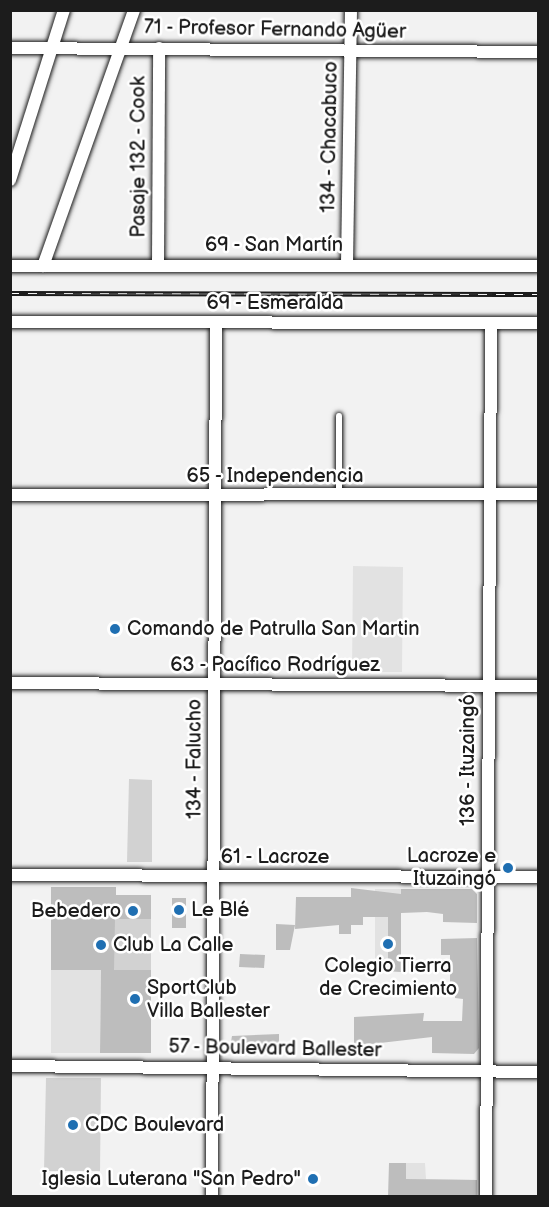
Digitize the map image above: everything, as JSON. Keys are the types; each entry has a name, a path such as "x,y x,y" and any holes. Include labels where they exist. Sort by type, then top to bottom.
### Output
{"street":[{"path":"10,180 64,10"},
{"path":"43,266 134,10"},
{"name":"134 - Chacabuco","path":"347,264 351,10"},
{"name":"71 - Profesor Fernando Agüer","path":"10,48 538,52"},
{"name":"Pasaje 132 - Cook","path":"158,265 159,48"},
{"name":"69 - San Martín","path":"10,266 347,264 538,266"},
{"name":"69 - Esmeralda","path":"10,322 538,323"},
{"name":"134 - Falucho","path":"212,1197 216,322"},
{"name":"136 - Ituzaingó","path":"486,1197 491,323"},
{"name":"65 - Independencia","path":"10,495 538,495"},
{"name":"63 - Pacífico Rodríguez","path":"10,683 538,686"},
{"name":"61 - Lacroze","path":"10,875 538,877"},
{"name":"57 - Boulevard Ballester","path":"10,1066 538,1072"}],"lane":[{"path":"339,416 339,496"}],"shaded area":[{"path":"353,566 403,567 402,672 352,672"},
{"path":"129,779 152,780 152,862 127,862"},
{"name":"Club La Calle","path":"51,887 116,887 115,919 151,919 151,970 51,970"},
{"name":"Colegio Tierra de Crecimiento","path":"375,889 401,889 401,972 375,971"},
{"path":"51,970 101,970 100,1053 51,1053"},
{"name":"CDC Boulevard","path":"46,1078 101,1078 100,1171 44,1171"},
{"path":"406,1163 425,1163 426,1179 477,1180 477,1196 406,1195"}],"building":[{"path":"51,887 116,887 116,895 151,895 151,919 115,919 114,970 151,970 151,1053 100,1053 101,970 51,970"},
{"path":"351,888 401,894 401,889 472,889 477,894 477,923 443,922 443,914 401,913 401,972 388,971 388,917 363,917 363,925 351,925 351,934 339,934 339,925 295,929 296,897 351,897"},
{"name":"Le Blé","path":"172,898 186,898 186,928 172,928"},
{"path":"276,924 295,925 290,950 276,950"},
{"path":"477,938 479,1048 474,1054 432,1053 432,1037 354,1046 354,1017 424,1013 423,1021 462,1021 463,999 455,998 455,986 450,986 450,955 441,955 441,939"},
{"path":"240,954 265,955 264,968 239,967"},
{"path":"279,1034 279,1053 229,1053 232,1036"},
{"path":"389,1163 406,1163 406,1179 477,1180 477,1196 388,1197"}],"railway":[{"path":"10,293 538,294"}],"place":[{"name":"Comando de Patrulla San Martin","path":"115,629"},
{"name":"Lacroze e Ituzaingó","path":"508,868"},
{"name":"Le Blé","path":"179,910"},
{"name":"Bebedero","path":"133,911"},
{"name":"Colegio Tierra de Crecimiento","path":"388,944"},
{"name":"Club La Calle","path":"101,945"},
{"name":"SportClub Villa Ballester","path":"135,999"},
{"name":"CDC Boulevard","path":"73,1125"},
{"name":"Iglesia Luterana \"San Pedro\"","path":"313,1179"}]}
